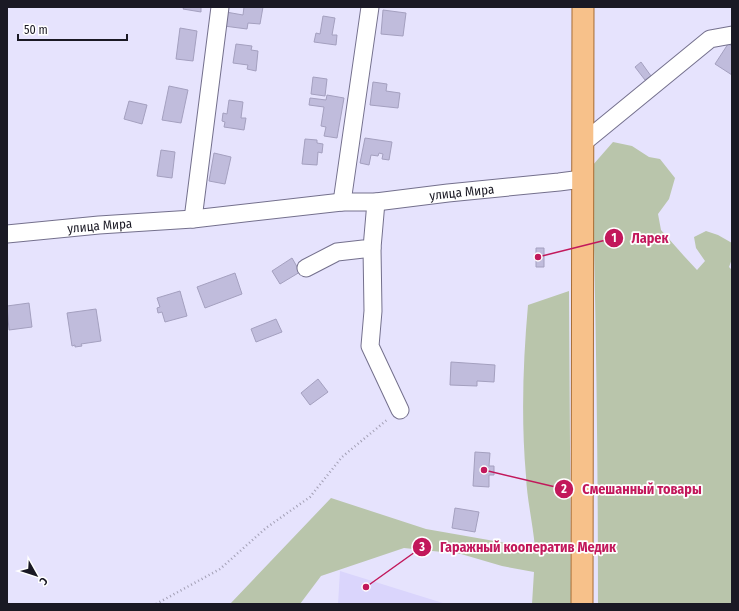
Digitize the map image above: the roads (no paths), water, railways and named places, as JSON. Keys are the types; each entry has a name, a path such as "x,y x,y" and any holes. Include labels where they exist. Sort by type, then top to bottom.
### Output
{"main road":[{"path":"582,7 582,604"}],"street":[{"path":"193,218 220,7"},
{"path":"342,202 370,7"},
{"path":"583,143 710,39 732,36"},
{"name":"улица Мира","path":"7,234 193,218 342,202 376,202 582,179"},
{"path":"376,202 372,248 372,310 370,346 400,410"},
{"path":"306,268 337,252 372,248"}],"place":[{"name":"Ларек","path":"538,257"},
{"name":"Смешанный товары","path":"484,470"},
{"name":"Гаражный кооператив Медик","path":"366,587"}]}
